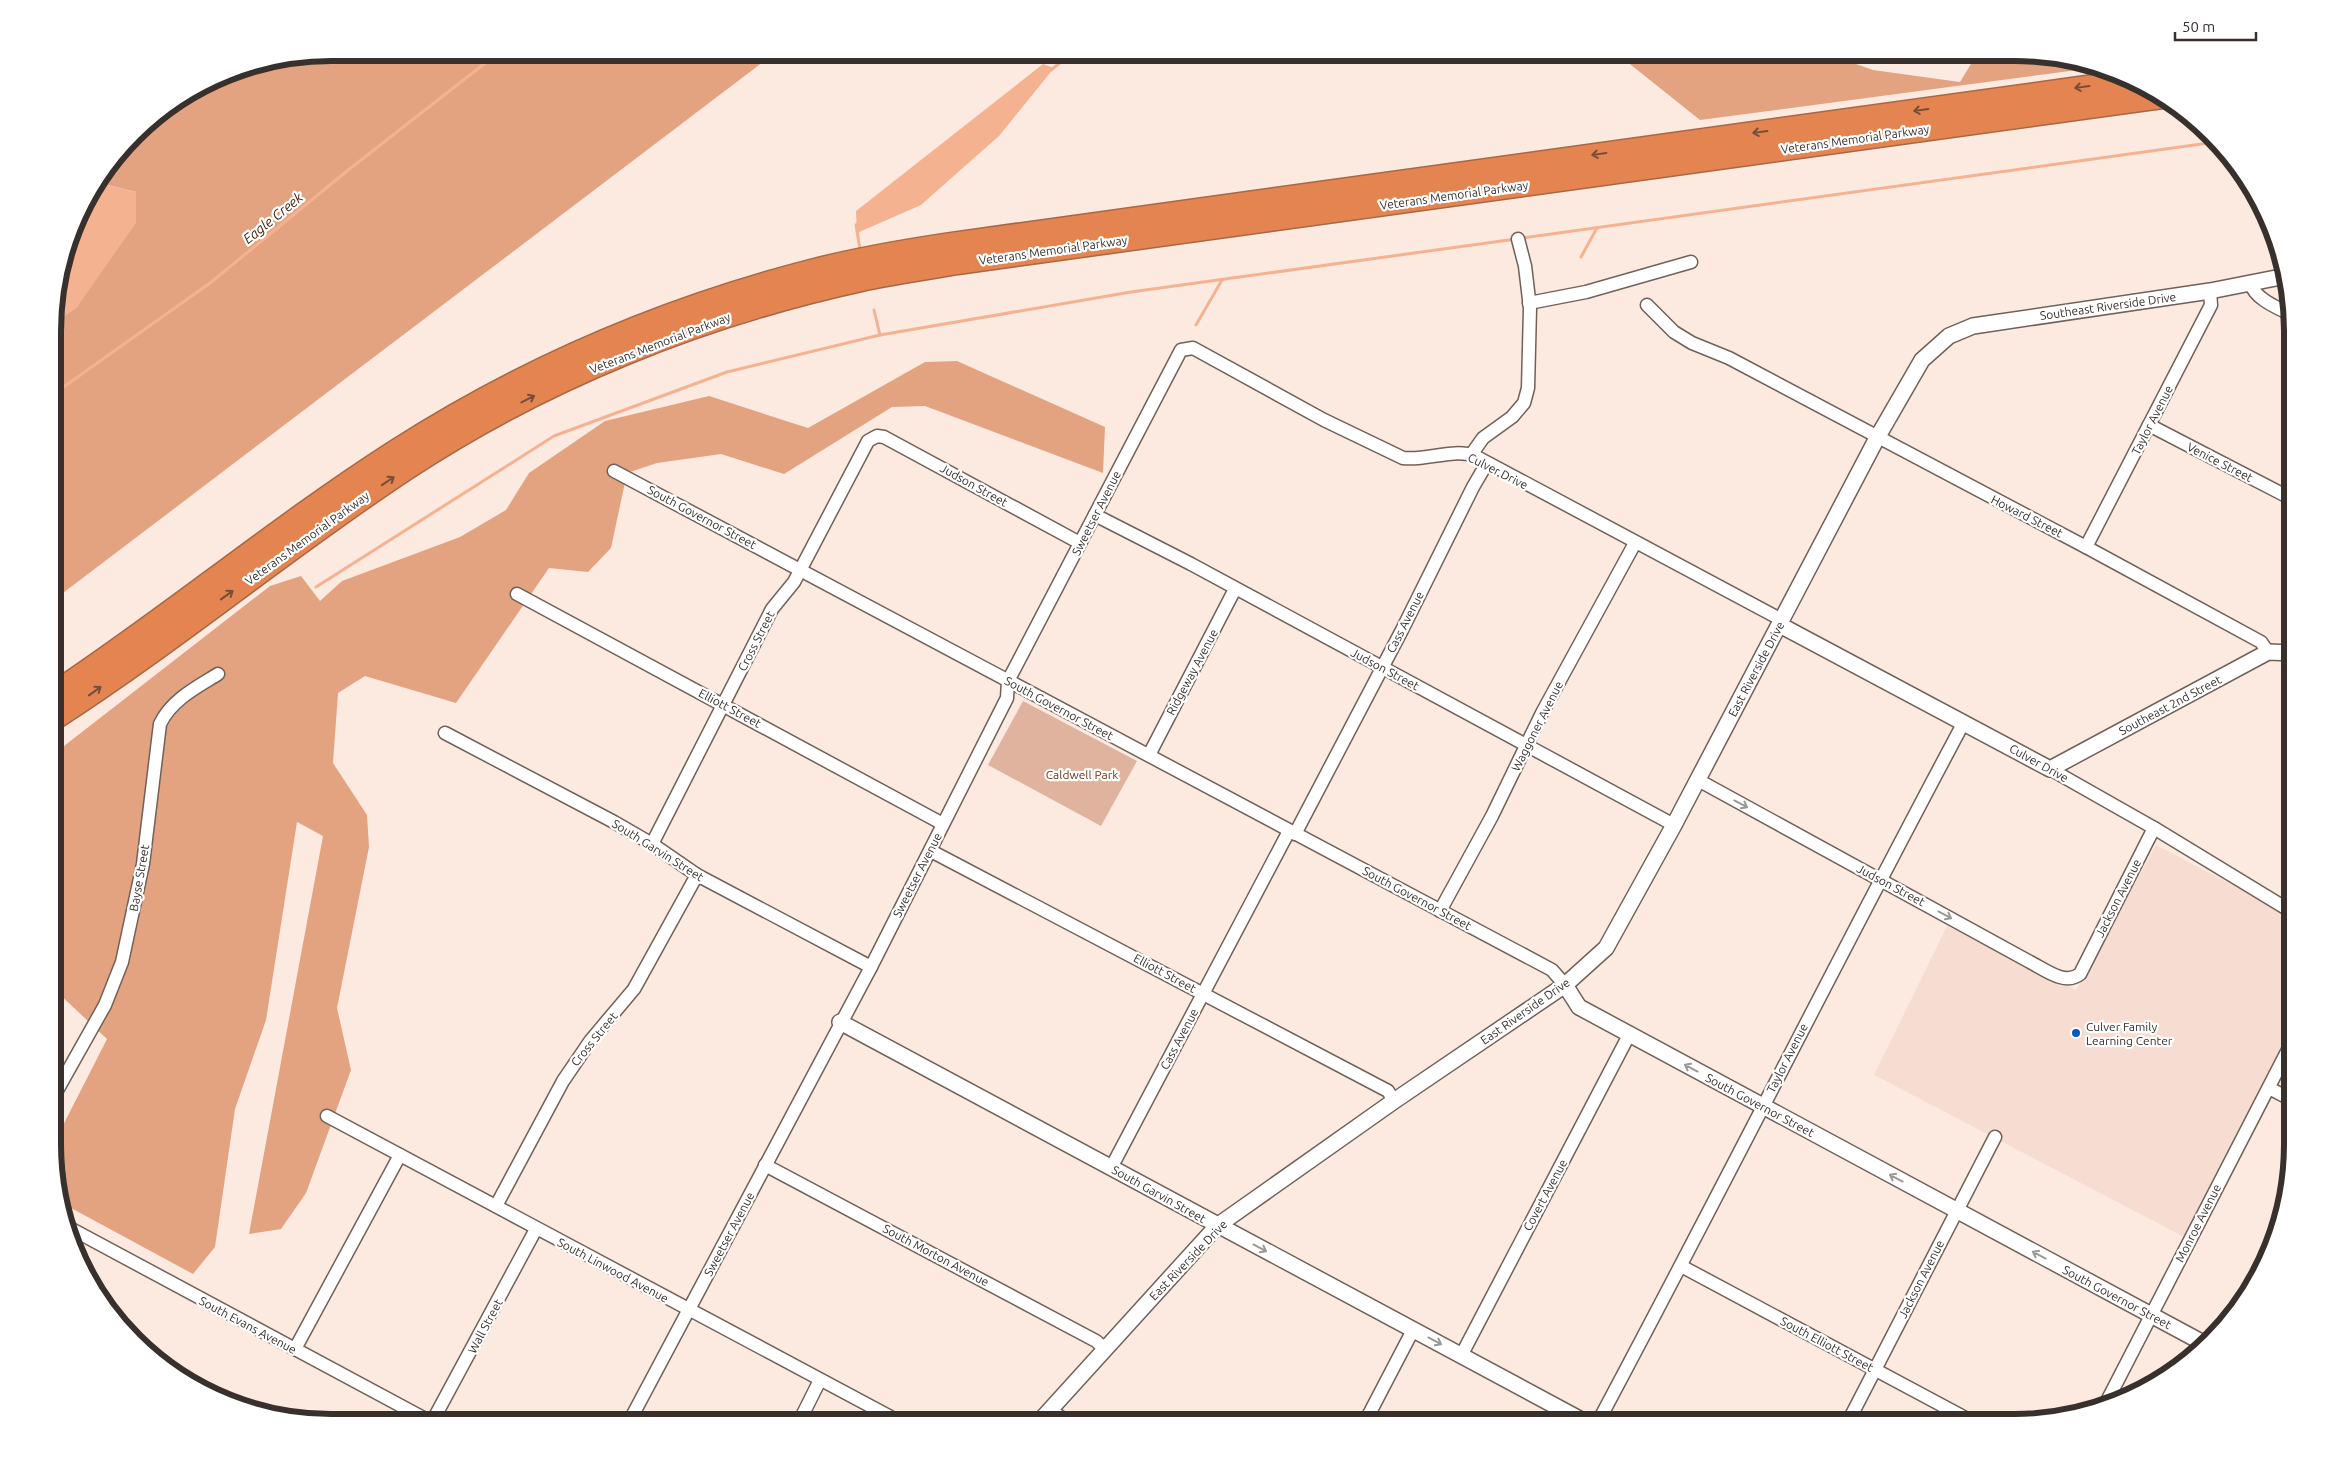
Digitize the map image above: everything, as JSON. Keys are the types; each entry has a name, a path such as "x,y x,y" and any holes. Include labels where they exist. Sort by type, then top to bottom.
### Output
{"highway":[{"name":"Veterans Memorial Parkway","path":"61,689 109,657 348,483 450,418 511,385 603,341 686,309 755,286 868,257 952,244 2118,83"},
{"name":"Veterans Memorial Parkway","path":"61,714 409,466 474,428 599,365 656,341 753,308 862,279 957,263 2151,99"}],"street":[{"path":"1471,455 1483,438 1512,417 1524,403 1528,388 1529,303 1525,266 1518,239"},
{"path":"1529,303 1586,292 1690,262"},
{"name":"Southeast Riverside Drive","path":"1936,346 1961,330 1992,323 2210,291 2279,278"},
{"path":"2251,284 2253,290 2259,296 2283,310"},
{"name":"Taylor Avenue","path":"2086,547 2211,305 2210,291"},
{"name":"Howard Street","path":"1647,305 1674,332 1692,343 1729,358 2086,547 2261,642 2268,652"},
{"name":"East Riverside Drive","path":"1046,1414 1217,1226 1394,1101 1565,985 1606,948 1698,780 1877,438 1922,360 1936,346"},
{"name":"Sweetser Avenue","path":"633,1414 840,1022 871,967 1007,698 1008,681 1176,356 1181,350 1193,348 1208,357"},
{"name":"Culver Drive","path":"1208,357 1395,456 1413,459 1459,453 1471,455 1487,463 2050,769 2154,828 2284,907"},
{"name":"Venice Street","path":"2149,425 2284,494"},
{"name":"Judson Street","path":"867,443 878,436 884,437 1080,543"},
{"name":"Cross Street","path":"652,844 772,609 794,582 867,443"},
{"name":"Cass Avenue","path":"1111,1168 1203,993 1382,668 1473,487 1487,463"},
{"name":"South Governor Street","path":"614,471 1552,970 1565,985 1579,1007 2199,1341"},
{"name":"Judson Street","path":"1095,515 1674,825"},
{"name":"Waggoner Avenue","path":"1440,911 1527,746 1542,713 1636,543"},
{"name":"Ridgeway Avenue","path":"1149,755 1235,589"},
{"name":"Elliott Street","path":"516,594 943,824"},
{"path":"2268,652 2284,653"},
{"name":"Southeast 2nd Street","path":"2050,769 2268,652"},
{"name":"Bayse Street","path":"61,1084 106,1005 122,962 143,864 160,724 168,709 176,702 218,674"},
{"name":"Taylor Avenue","path":"1602,1414 1682,1266 1762,1106 1964,722"},
{"name":"South Garvin Street","path":"444,733 652,844 697,875 871,967"},
{"name":"Judson Street","path":"1698,780 2030,962 2065,979 2075,977 2082,969"},
{"name":"Jackson Avenue","path":"2082,969 2154,828"},
{"name":"Elliott Street","path":"931,850 1388,1090 1394,1101"},
{"name":"Cross Street","path":"496,1206 562,1081 591,1040 634,989 697,875"},
{"name":"South Garvin Street","path":"840,1022 1570,1414"},
{"name":"Covert Avenue","path":"1461,1356 1629,1035"},
{"name":"Monroe Avenue","path":"2110,1396 2284,1058"},
{"path":"2269,1088 2284,1096"},
{"name":"South Linwood Avenue","path":"327,1116 885,1414"},
{"name":"Jackson Avenue","path":"1852,1414 1995,1137"},
{"path":"295,1349 400,1155"},
{"name":"South Morton Avenue","path":"766,1165 1096,1340 1105,1349"},
{"name":"Wall Street","path":"435,1414 536,1229"},
{"name":"South Evans Avenue","path":"77,1232 416,1414"},
{"name":"South Elliott Street","path":"1682,1266 1958,1414"},
{"path":"1369,1414 1413,1330"},
{"path":"803,1414 820,1380"},
{"path":"1555,1414 1558,1408"},
{"path":"1050,1410 1056,1414"}],"shaded area":[{"path":"332,61 764,61 61,594 62,317 77,307 136,192 105,184 128,153 153,128 196,97 212,89 262,70 279,66"},
{"path":"1626,61 1848,61 1873,70 1960,82 1973,61 2031,62 2081,70 1700,120"},
{"path":"1043,64 1054,68 999,136 921,205 857,233 856,211"},
{"path":"105,184 136,192 136,223 77,307 62,317 70,262 82,228 97,196"},
{"path":"957,361 1105,427 1103,473 925,406 892,407 784,474 721,454 657,463 627,473 611,548 588,572 549,568 456,703 365,676 338,693 333,763 367,815 369,847 337,1008 351,1070 306,1193 281,1229 249,1234 323,836 297,822 266,1020 235,1109 215,1247 193,1274 68,1207 62,1161 61,1129 107,1039 61,996 61,748 270,586 301,576 320,601 342,581 460,537 506,510 529,473 605,421 709,396 808,428 925,362"},
{"path":"2156,845 2284,912 2284,1058 2190,1240 1874,1075 1947,926 2076,990"}],"green space":[{"name":"Caldwell Park","path":"1023,701 1137,761 1101,826 988,765"}],"waterway":[{"name":"Eagle Creek","path":"61,389 210,283 347,171 488,61"},
{"path":"1051,70 1062,61"},
{"path":"1522,238 2208,143"},
{"path":"858,223 856,225 860,249"},
{"path":"1581,257 1597,228"},
{"path":"316,587 554,436 727,372 880,335 1131,292 1516,239"},
{"path":"1196,325 1222,280"},
{"path":"874,310 880,335"}],"place":[{"name":"Culver Family Learning Center","path":"2076,1033"}]}
